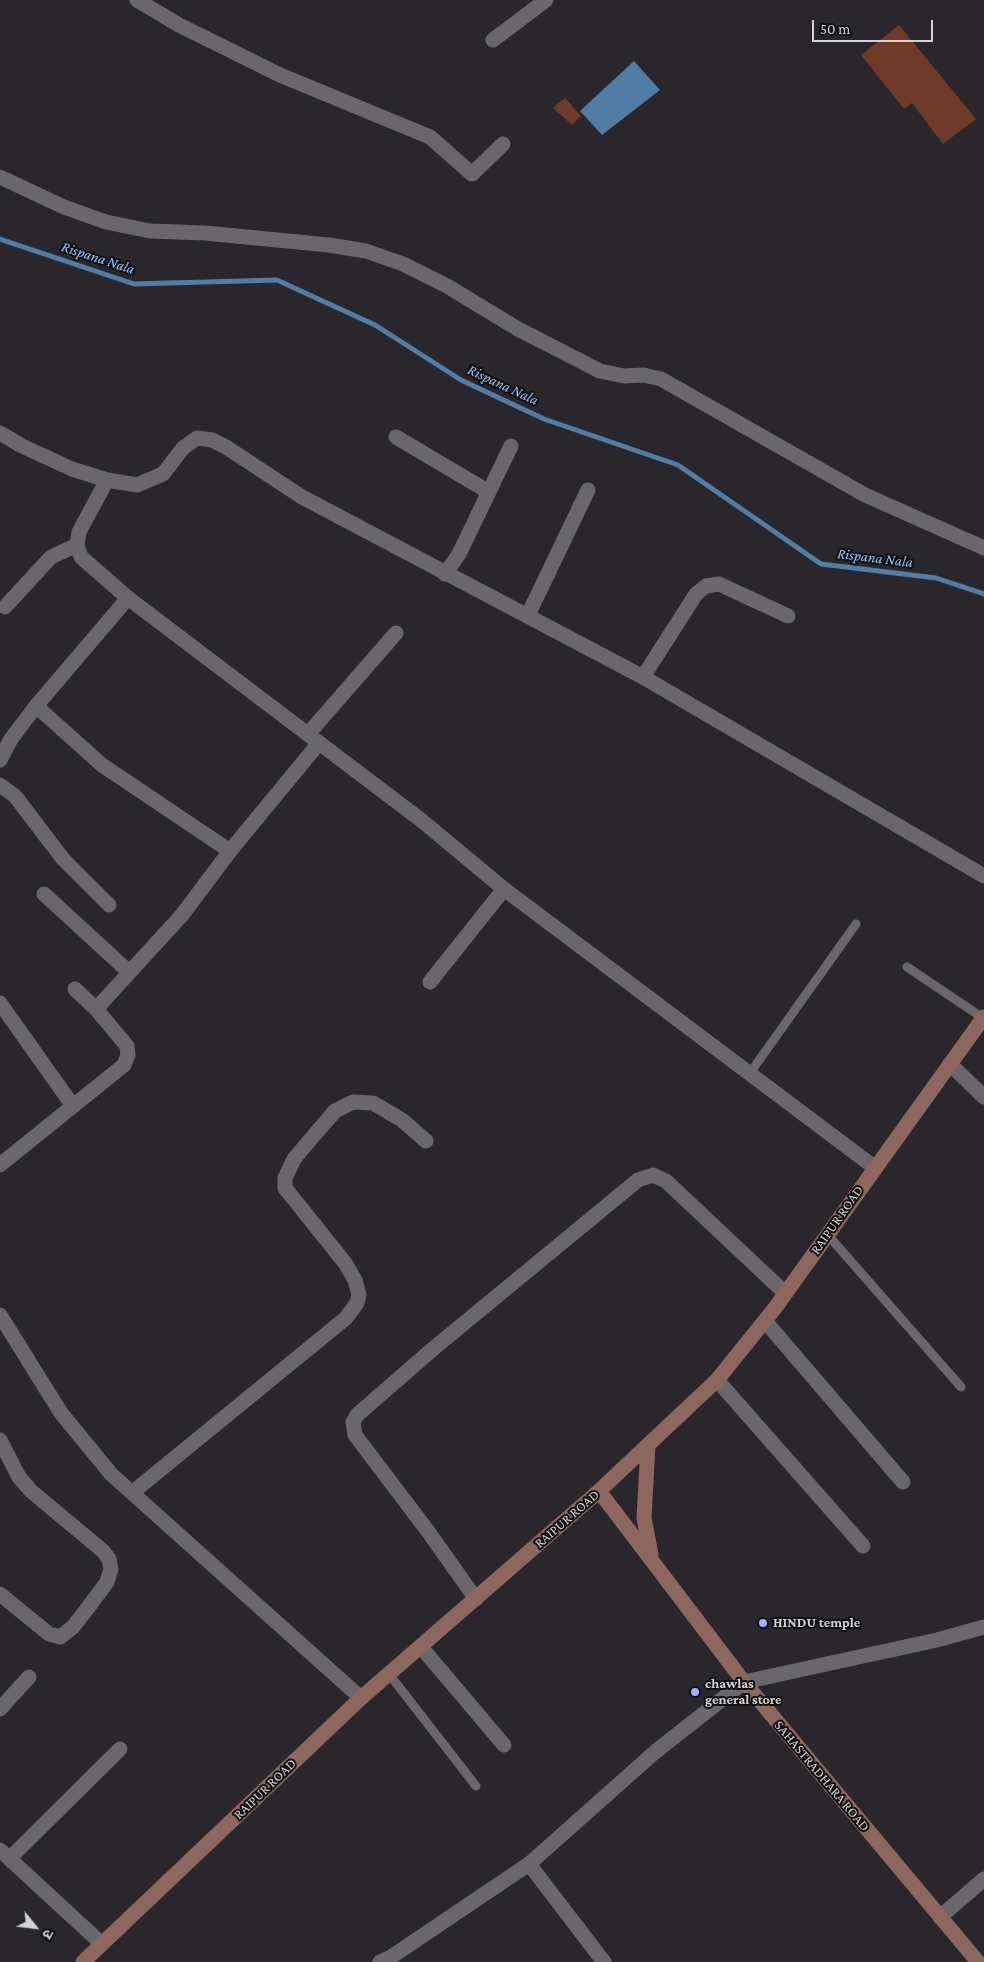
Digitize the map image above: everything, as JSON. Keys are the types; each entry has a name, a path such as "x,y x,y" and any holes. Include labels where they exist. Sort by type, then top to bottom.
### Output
{"main road":[{"name":"RAIPUR ROAD","path":"83,1962 361,1698 599,1491 717,1380 785,1293 984,1017"},
{"path":"648,1445 644,1518 652,1559"},
{"name":"SAHASTRADHARA ROAD","path":"599,1491 744,1682 978,1962"}],"street":[{"path":"137,0 179,25 280,75 430,137 472,174 503,144"},
{"path":"493,40 546,0"},
{"path":"0,177 64,207 106,222 150,230 205,233 329,245 366,251 403,264 447,286 518,329 600,371 624,376 644,375 661,379 865,495 984,548"},
{"path":"0,433 22,446 72,469 107,480 137,485 163,474 183,448 197,438 212,440 226,446 302,497 643,677 984,876"},
{"path":"396,437 489,492"},
{"path":"445,574 459,554 511,446"},
{"path":"107,480 79,532 77,545 81,557 128,598 422,820 504,889 874,1167"},
{"path":"528,616 588,490"},
{"path":"5,608 51,557 77,545"},
{"path":"643,677 696,594 706,586 719,584 788,616"},
{"path":"0,760 11,738 36,706 128,598"},
{"path":"96,1009 182,915 313,739 396,633"},
{"path":"36,706 102,765 230,852"},
{"path":"0,785 14,796 63,859 109,905"},
{"path":"430,982 504,889"},
{"path":"44,894 130,972"},
{"path":"0,1165 124,1065 128,1055 127,1046 96,1009 75,989"},
{"path":"0,1003 73,1106"},
{"path":"950,1064 984,1097"},
{"path":"133,1492 346,1318 358,1303 359,1295 355,1280 345,1263 285,1188 285,1178 294,1159 335,1111 353,1102 373,1102 402,1120 426,1141"},
{"path":"476,1599 427,1530 362,1446 352,1428 357,1415 434,1348 638,1180 653,1175 666,1181 785,1293"},
{"path":"0,1315 67,1421 111,1474 361,1698"},
{"path":"764,1321 903,1482"},
{"path":"717,1380 863,1546"},
{"path":"0,1440 25,1484 103,1551 109,1559 111,1569 107,1582 90,1605 73,1627 60,1637 49,1634 0,1594"},
{"path":"388,1960 529,1864 655,1752 744,1682 937,1640 984,1627"},
{"path":"421,1647 504,1745"},
{"path":"0,1709 29,1677"},
{"path":"102,1944 5,1854 120,1749"},
{"path":"529,1864 604,1962"},
{"path":"940,1917 984,1879"}],"lane":[{"path":"750,1073 856,924"},
{"path":"907,967 984,1017"},
{"path":"827,1234 961,1387"},
{"path":"389,1674 476,1786"}],"water":[{"path":"634,61 660,90 602,135 580,111"}],"building":[{"path":"899,25 976,119 943,144 912,103 904,109 861,55"},
{"path":"565,98 581,116 572,125 553,108"}],"waterway":[{"name":"Rispana Nala","path":"0,239 134,284 277,280 375,325 461,380 544,419 678,465 821,564 936,578 984,594"}],"place":[{"name":"HINDU temple","path":"763,1623"},
{"name":"chawlas general store","path":"695,1692"}]}
